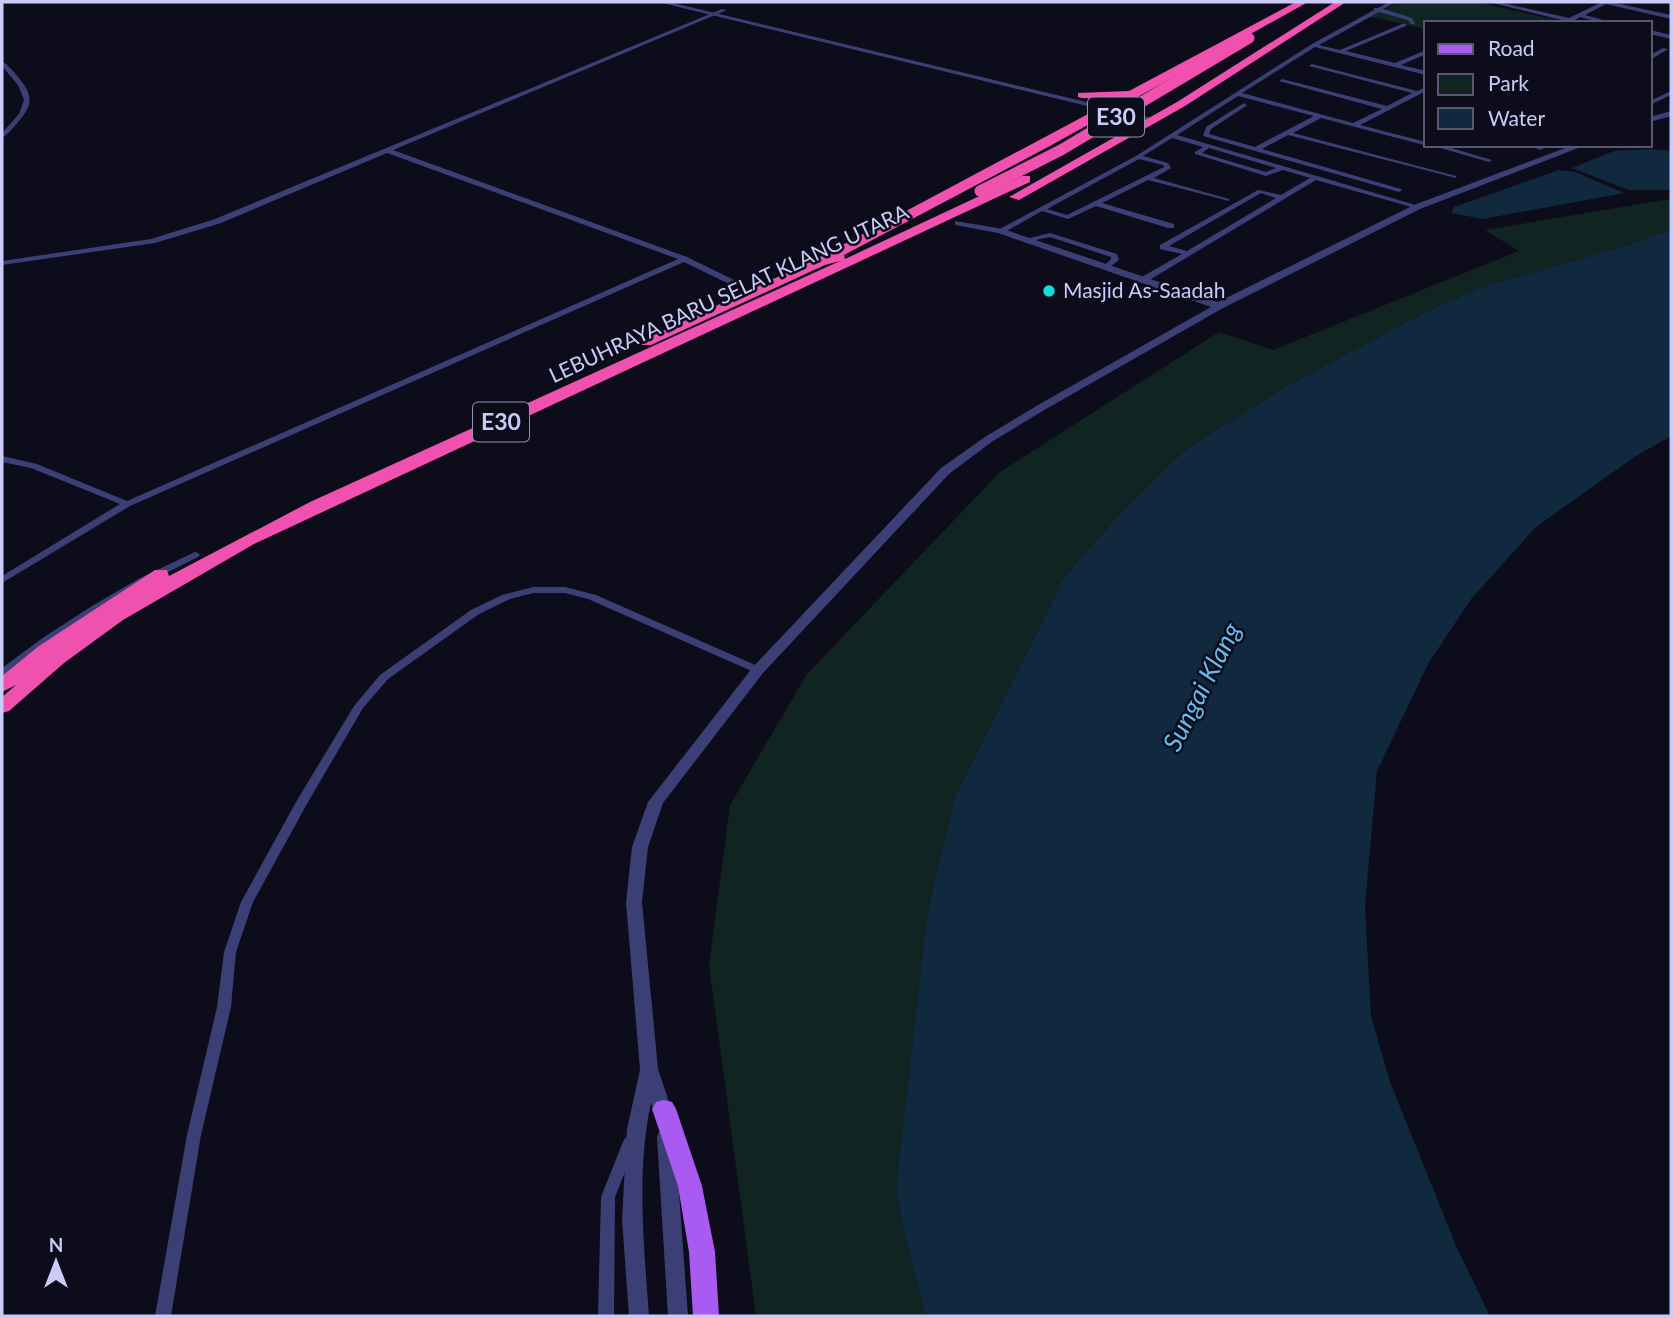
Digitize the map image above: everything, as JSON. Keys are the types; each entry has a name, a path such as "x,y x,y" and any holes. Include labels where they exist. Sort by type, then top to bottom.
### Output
{"highway":[{"path":"819,270 1132,93 1303,2"},
{"name":"LEBUHRAYA BARU SELAT KLANG UTARA","path":"2,708 69,651 173,580 363,485 819,270 1026,180 1316,2"},
{"name":"LEBUHRAYA BARU SELAT KLANG UTARA","path":"2,686 46,650 112,604 195,555 730,302 819,270 838,258 1060,150 1255,39 1331,2"},
{"path":"819,270 845,271 981,215 1070,169 1342,2"},
{"path":"1085,121 1090,110 1082,98 1132,93"}],"main road":[{"path":"664,1110 690,1186 702,1252 706,1316"}],"street":[{"path":"661,2 1082,98"},
{"path":"690,2 845,38 1157,117"},
{"path":"1000,231 1138,157 1314,44 1393,2"},
{"path":"1492,2 1574,21"},
{"path":"1570,20 1606,2 1671,17"},
{"path":"1376,9 1410,19 1413,23"},
{"path":"1661,14 1671,9"},
{"path":"2,264 152,241 218,221 724,10"},
{"path":"1579,15 1603,21"},
{"path":"1339,52 1404,25"},
{"path":"1652,32 1671,37"},
{"path":"835,43 845,38"},
{"path":"1652,38 1671,43"},
{"path":"1314,44 1424,72"},
{"path":"1652,57 1665,49"},
{"path":"1396,65 1424,53"},
{"path":"2,63 27,90 30,99 29,107 2,136"},
{"path":"1312,66 1418,93"},
{"path":"1283,81 1387,108"},
{"path":"1354,125 1424,90"},
{"path":"1652,102 1671,93"},
{"path":"1237,94 1424,143"},
{"path":"1244,105 1204,133 1399,190"},
{"path":"1652,119 1671,113"},
{"path":"1255,150 1320,116"},
{"path":"1287,133 1454,177"},
{"path":"1411,139 1424,133"},
{"path":"1173,135 1417,207"},
{"path":"1208,146 1197,153 1266,174 1283,168"},
{"path":"1440,147 1489,160"},
{"path":"678,1316 664,1110 649,1069 634,902 640,847 656,802 758,670 945,471 989,439 1219,306 1417,207 1577,147"},
{"path":"389,151 684,259 731,282 730,302"},
{"path":"1041,209 1068,217 1168,168 1166,164 1138,157"},
{"path":"1143,280 1316,177"},
{"path":"1147,178 1227,200"},
{"path":"1187,253 1163,247 1260,191 1282,197"},
{"path":"1097,204 1171,226"},
{"path":"981,215 985,223 1000,231"},
{"path":"958,223 1000,231 1219,306"},
{"path":"2,580 127,504 684,259"},
{"path":"2,459 34,466 127,504"},
{"path":"2,673 66,624 120,592 195,555"},
{"path":"163,1316 194,1135 224,1007 230,952 247,902 359,706 384,677 475,612 506,597 533,590 565,590 592,597 758,670"},
{"path":"639,1316 632,1219 636,1129 649,1069"},
{"path":"606,1316 608,1198 636,1129"}],"green space":[{"path":"1399,2 1476,2 1557,20 1424,21 1424,29 1370,17"},
{"path":"1671,199 1671,229 1625,246 1479,288 1422,314 1283,388 1185,450 1127,506 1064,577 955,797 927,914 896,1188 904,1233 926,1316 756,1316 709,965 730,805 807,674 1000,472 1219,332 1273,350 1519,251 1485,230"}],"water":[{"path":"1614,151 1671,151 1671,190 1629,190 1572,168"},
{"path":"1559,170 1575,172 1624,193 1483,219 1451,213 1454,207"},
{"name":"Sungai Klang","path":"1671,229 1671,436 1636,456 1536,527 1471,599 1428,664 1377,771 1365,906 1371,1016 1390,1082 1457,1248 1490,1316 926,1316 904,1233 896,1188 927,914 955,797 1064,577 1127,506 1185,450 1283,388 1422,314 1479,288 1625,246"}],"place":[{"name":"Masjid As-Saadah","path":"1049,291"}]}
